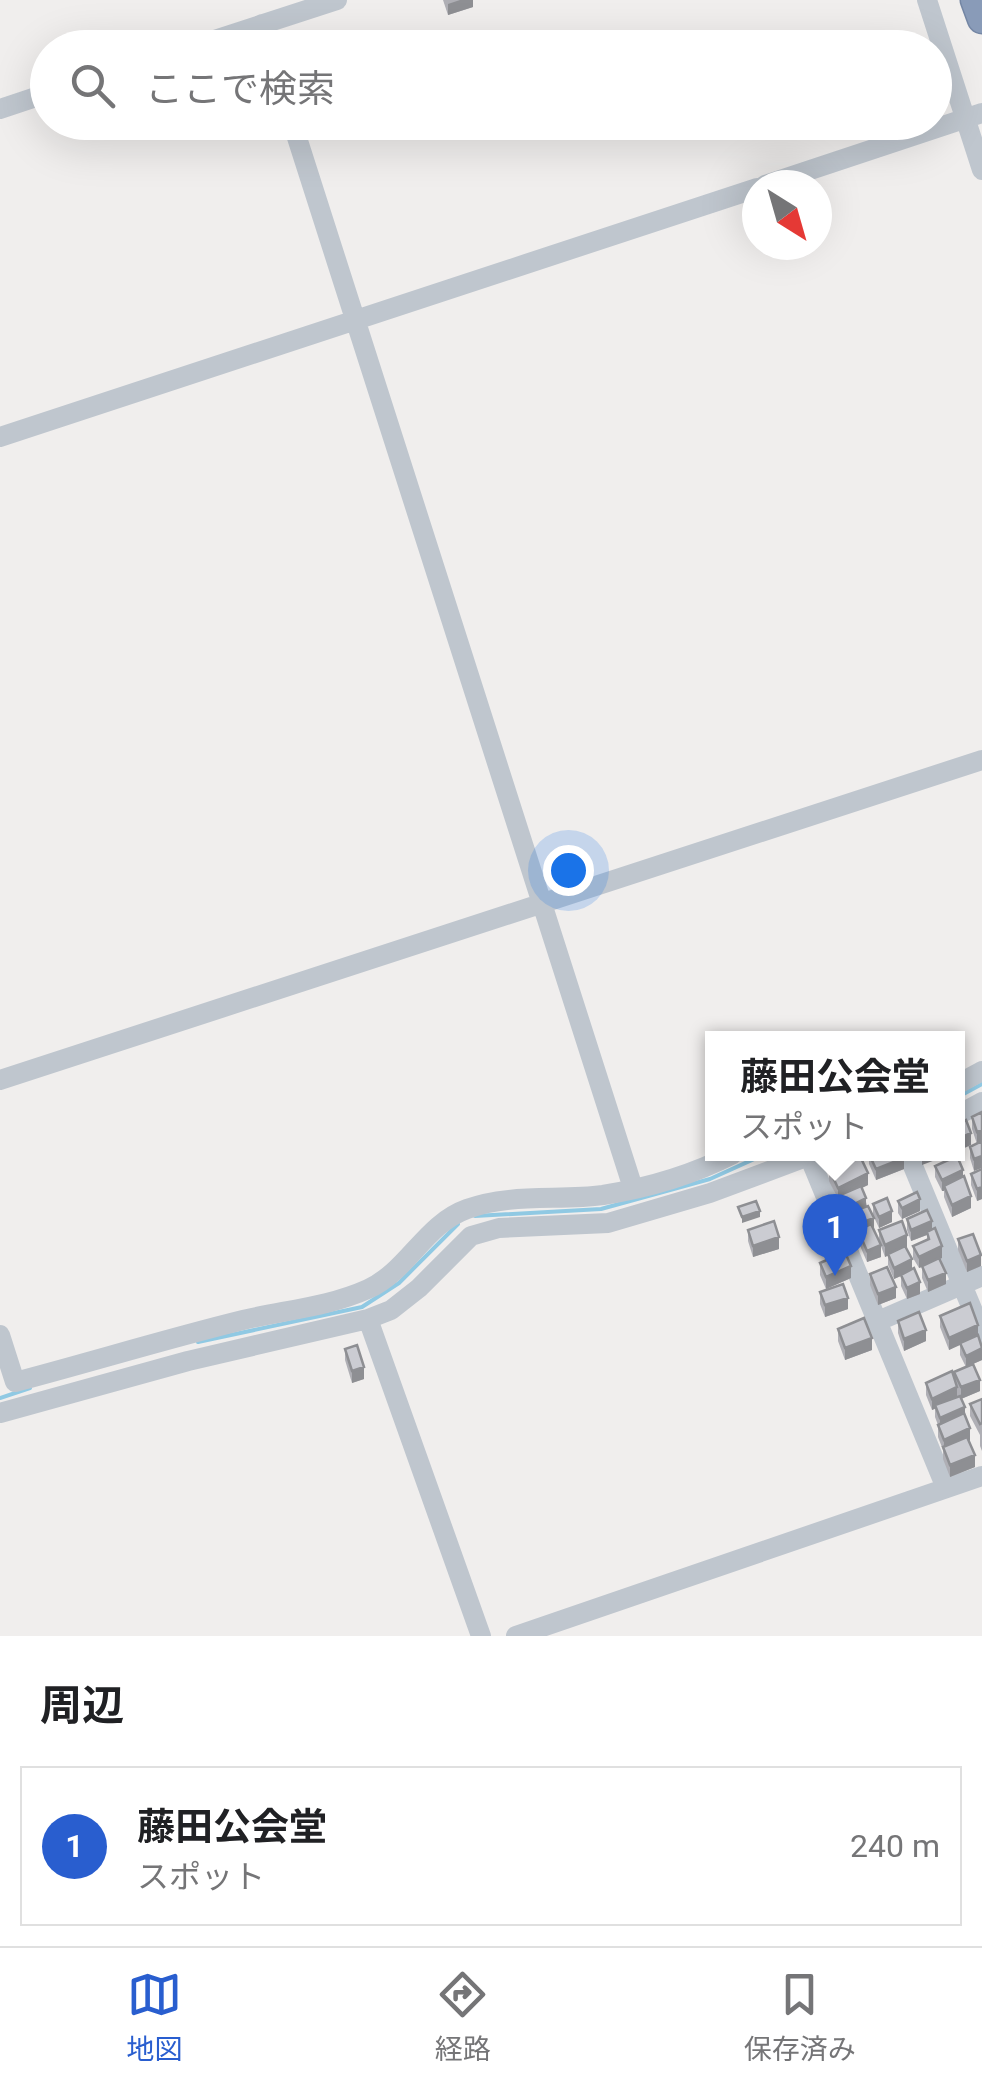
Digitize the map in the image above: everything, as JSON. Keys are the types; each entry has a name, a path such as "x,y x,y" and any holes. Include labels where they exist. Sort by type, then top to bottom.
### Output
{"highway":[{"path":"976,0 982,20"}],"street":[{"path":"244,30 337,0"},
{"path":"927,0 939,30"},
{"path":"262,24 264,30"},
{"path":"952,62 974,116 982,170"},
{"path":"0,109 30,100"},
{"path":"298,140 634,1188"},
{"path":"810,170 901,140"},
{"path":"0,438 742,193"},
{"path":"0,1080 982,760"},
{"path":"0,1335 15,1382 246,1320 313,1307 372,1288 442,1221 465,1209 490,1202 602,1195 718,1161"},
{"path":"0,1413 188,1360 368,1319 391,1310 419,1288 471,1236 499,1228 608,1223 710,1193 798,1161"},
{"path":"816,1161 876,1322 946,1488"},
{"path":"911,1161 982,1333"},
{"path":"876,1322 982,1276"},
{"path":"368,1319 481,1636"},
{"path":"516,1636 982,1476"}],"building":[{"path":"982,1112 982,1130 977,1132 972,1117"},
{"path":"982,1141 982,1156 974,1159 970,1147"},
{"path":"848,1161 862,1161 868,1173 838,1188 829,1169"},
{"path":"872,1161 896,1161 876,1169"},
{"path":"959,1161 963,1170 942,1180 935,1166"},
{"path":"982,1169 982,1187 977,1189 971,1174"},
{"path":"964,1176 971,1196 952,1205 944,1186"},
{"path":"861,1186 866,1198 846,1208 840,1195"},
{"path":"917,1192 920,1199 902,1208 898,1201"},
{"path":"887,1198 892,1211 879,1217 873,1204"},
{"path":"756,1201 760,1211 742,1217 738,1207"},
{"path":"868,1206 874,1218 858,1224 853,1211"},
{"path":"927,1210 932,1221 911,1230 907,1219"},
{"path":"774,1221 779,1237 753,1246 748,1230"},
{"path":"902,1221 907,1235 885,1245 879,1230"},
{"path":"871,1224 881,1245 867,1251 858,1230"},
{"path":"935,1228 942,1246 919,1257 913,1246 929,1239 927,1232"},
{"path":"973,1234 981,1255 967,1261 958,1239"},
{"path":"905,1246 912,1259 894,1268 888,1254"},
{"path":"845,1252 851,1266 826,1277 820,1263"},
{"path":"939,1258 946,1273 928,1280 922,1266"},
{"path":"887,1267 896,1287 878,1294 870,1274"},
{"path":"914,1268 920,1282 907,1288 901,1275"},
{"path":"843,1284 848,1298 825,1305 820,1292"},
{"path":"970,1303 978,1325 949,1338 940,1316"},
{"path":"919,1312 926,1330 904,1339 898,1321"},
{"path":"864,1318 872,1338 845,1348 838,1329"},
{"path":"978,1335 982,1348 966,1356 960,1343"},
{"path":"357,1345 364,1367 352,1371 345,1349"},
{"path":"973,1364 980,1380 961,1387 954,1372"},
{"path":"952,1371 957,1387 932,1399 926,1383"},
{"path":"960,1396 965,1407 940,1418 935,1405"},
{"path":"982,1399 982,1423 980,1424 970,1404"},
{"path":"964,1413 970,1428 944,1440 938,1425"},
{"path":"967,1437 975,1455 950,1465 943,1447"}],"waterway":[{"path":"965,1093 982,1084"},
{"path":"475,1216 601,1209 710,1179 750,1161"},
{"path":"198,1342 362,1307 399,1283 458,1224"},
{"path":"0,1398 30,1388"}],"place":[{"name":"藤田公会堂","path":"835,1276"}]}
